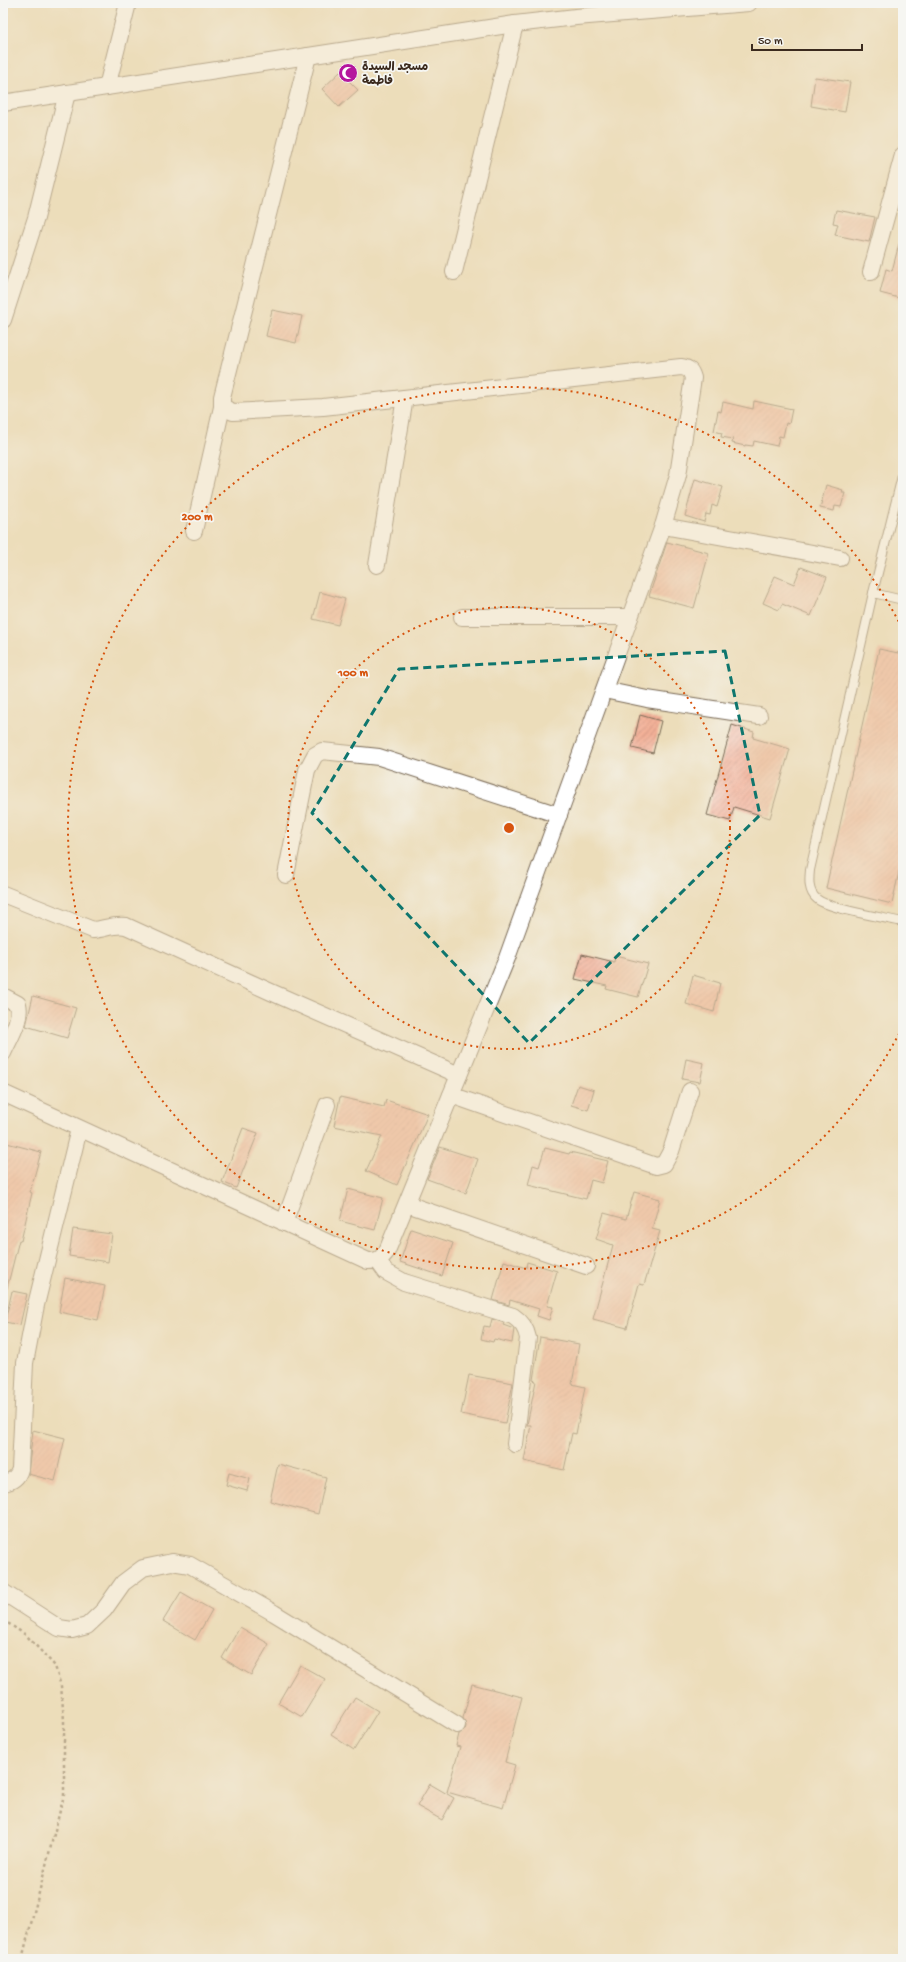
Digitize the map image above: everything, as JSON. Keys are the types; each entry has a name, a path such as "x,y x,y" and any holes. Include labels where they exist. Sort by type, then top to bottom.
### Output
{"street":[{"path":"107,87 128,3"},
{"path":"3,103 515,24 576,17 749,3"},
{"path":"454,272 515,24"},
{"path":"194,531 222,407 222,397 308,56"},
{"path":"3,320 36,218 67,93"},
{"path":"871,272 903,155"},
{"path":"3,1093 368,1261 378,1261 387,1252 507,958 663,526 678,475 693,378 692,372 687,368 323,407 233,412 222,407"},
{"path":"376,565 405,398"},
{"path":"663,526 840,558"},
{"path":"462,618 630,617"},
{"path":"604,690 647,699 759,716"},
{"path":"286,875 307,770 315,755 322,751 379,757 559,815"},
{"path":"3,894 93,930 103,929 116,924 126,926 459,1075"},
{"path":"3,996 18,1004 19,1010 16,1023 3,1054"},
{"path":"451,1095 656,1166 664,1164 671,1150 690,1091"},
{"path":"284,1223 327,1105"},
{"path":"3,1483 14,1479 18,1475 20,1469 26,1363 36,1305 79,1129"},
{"path":"407,1204 586,1266"},
{"path":"378,1261 386,1272 404,1282 513,1316 519,1320 526,1330 528,1338 515,1444"},
{"path":"3,1592 59,1628 72,1630 87,1626 104,1610 123,1584 143,1568 172,1562 190,1565 274,1613 457,1726"}],"lane":[{"path":"903,472 873,593 810,870 809,886 816,899 834,906 903,922"},
{"path":"873,593 903,600"}],"path":[{"path":"3,1620 26,1635 55,1666 61,1686 64,1720 64,1795 22,1959"}],"highlighted area":[{"path":"725,651 760,815 529,1043 312,813 399,669"}],"building":[{"path":"340,72 358,90 339,107 322,89"},
{"path":"815,77 850,82 845,112 811,106"},
{"path":"836,210 875,217 869,242 835,235 838,224 833,223"},
{"path":"899,244 903,245 903,299 880,293 886,269 892,271"},
{"path":"272,310 302,316 296,343 266,336"},
{"path":"754,401 792,409 789,424 786,423 783,437 779,436 777,446 754,441 753,446 732,443 733,439 721,437 722,433 714,431 718,411 721,412 723,402 753,409"},
{"path":"695,479 723,487 717,507 712,505 710,515 706,514 704,522 685,516"},
{"path":"826,485 843,490 842,493 845,493 841,507 835,506 834,511 820,508"},
{"path":"667,542 709,553 694,608 649,596"},
{"path":"801,567 827,577 811,616 782,604 779,610 763,603 775,576 794,584"},
{"path":"320,592 345,599 338,625 313,619"},
{"path":"879,649 903,654 903,853 892,904 826,888"},
{"path":"640,715 661,721 653,753 632,748"},
{"path":"732,725 754,732 753,738 790,749 770,818 734,807 730,821 707,815"},
{"path":"582,954 614,962 615,956 648,964 638,997 606,989 607,986 575,979"},
{"path":"693,975 720,983 714,1012 686,1004"},
{"path":"33,996 76,1008 67,1038 26,1026"},
{"path":"686,1059 704,1063 700,1082 682,1079"},
{"path":"578,1085 594,1090 588,1110 571,1105"},
{"path":"340,1097 384,1107 386,1100 428,1114 397,1185 366,1171 382,1136 334,1126"},
{"path":"243,1128 258,1133 236,1188 222,1182"},
{"path":"3,1142 41,1152 30,1192 32,1193 21,1241 19,1240 7,1288 3,1287"},
{"path":"440,1147 478,1159 466,1193 427,1179"},
{"path":"545,1148 608,1161 602,1183 591,1180 586,1199 528,1185 533,1165 539,1167"},
{"path":"348,1189 383,1198 375,1230 340,1221"},
{"path":"634,1192 660,1199 652,1229 660,1231 644,1285 639,1284 627,1328 593,1319 613,1245 596,1239 604,1213 626,1219"},
{"path":"73,1229 112,1234 108,1262 69,1256"},
{"path":"411,1229 453,1243 442,1276 400,1262"},
{"path":"504,1261 526,1268 527,1262 557,1271 547,1306 553,1307 549,1320 537,1316 539,1309 510,1300 509,1305 493,1300"},
{"path":"65,1278 105,1286 98,1320 59,1312"},
{"path":"12,1291 27,1294 20,1325 5,1322"},
{"path":"492,1319 504,1323 503,1325 514,1329 512,1343 494,1339 493,1342 481,1339 484,1326 490,1327"},
{"path":"540,1337 579,1344 572,1384 585,1387 576,1434 572,1433 564,1470 524,1461 531,1425 527,1425 536,1381 533,1380"},
{"path":"469,1375 513,1383 505,1423 461,1414"},
{"path":"33,1430 65,1438 55,1481 28,1474"},
{"path":"278,1464 326,1477 318,1514 270,1501"},
{"path":"229,1473 250,1479 247,1491 226,1485"},
{"path":"181,1592 212,1610 195,1640 163,1621"},
{"path":"240,1627 269,1644 251,1675 222,1658"},
{"path":"300,1665 325,1679 302,1717 278,1703"},
{"path":"472,1684 522,1697 505,1762 515,1765 503,1808 447,1792 460,1747 456,1746 459,1734 465,1730 466,1726 463,1718"},
{"path":"355,1697 378,1711 354,1750 331,1735"},
{"path":"430,1784 454,1798 442,1820 417,1806"}],"place":[{"name":"مسجد السيدة فاطمة","path":"348,73"}]}
